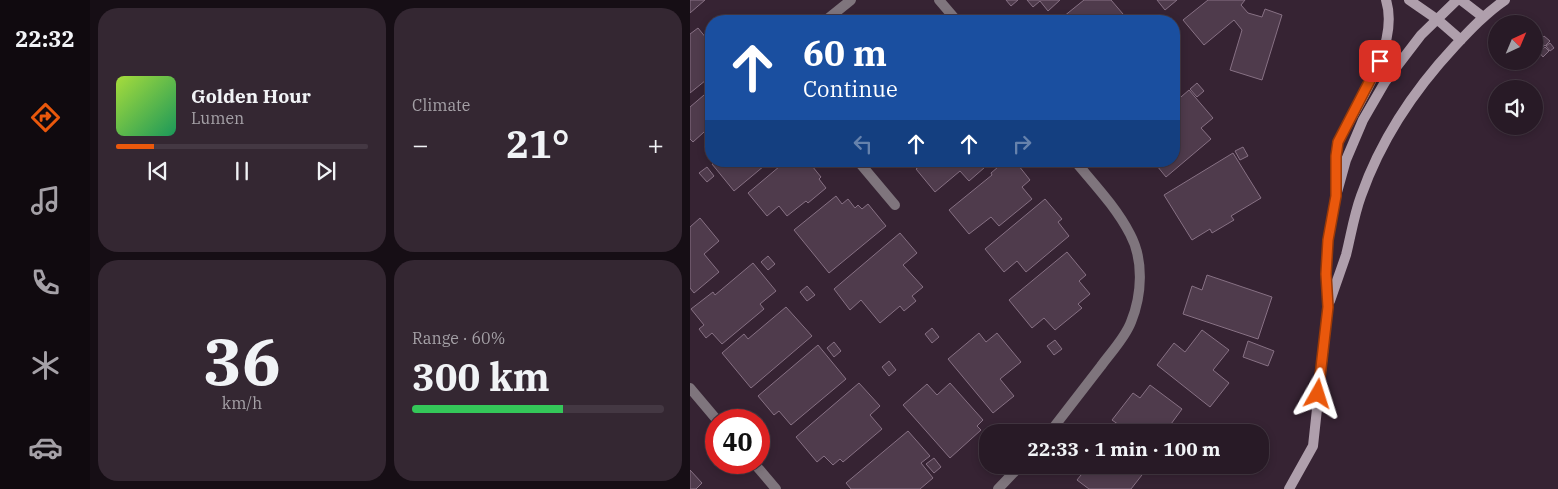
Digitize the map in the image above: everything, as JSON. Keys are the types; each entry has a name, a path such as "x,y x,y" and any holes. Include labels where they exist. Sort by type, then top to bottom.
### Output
{"street":[{"path":"832,15 850,0"},
{"path":"939,0 952,15"},
{"path":"1336,196 1338,142 1380,61 1388,33 1389,9 1386,0"},
{"path":"1409,0 1438,20 1461,40"},
{"path":"1289,489 1313,446 1328,307 1326,274 1328,240 1336,196 1354,140 1373,101 1403,56 1457,0"},
{"path":"1461,0 1483,17"},
{"path":"1328,307 1346,255 1360,197 1380,150 1402,111 1418,88 1461,40 1483,17 1505,0"},
{"path":"863,167 895,205"},
{"path":"1056,424 1118,344 1131,323 1138,298 1141,276 1131,235 1107,200 1080,167"},
{"path":"690,388 708,409"},
{"path":"763,474 776,489"},
{"path":"998,489 1012,474"}],"building":[{"path":"690,0 705,0 690,13"},
{"path":"1006,0 1018,0 1011,6"},
{"path":"1027,0 1060,0 1048,11 1040,1 1033,7"},
{"path":"1084,0 1111,0 1123,14 1122,15 1065,15"},
{"path":"1157,0 1177,0 1165,10"},
{"path":"1208,0 1245,0 1241,5 1248,13 1262,17 1265,9 1282,15 1262,80 1230,70 1242,30 1234,20 1204,45 1183,20"},
{"path":"698,28 705,37 705,81 690,93 690,34"},
{"path":"1543,37 1550,41 1545,46 1543,44"},
{"path":"1550,43 1554,48 1550,51 1546,46"},
{"path":"1545,47 1549,51 1543,57 1543,49"},
{"path":"1197,83 1204,91 1197,97 1190,89"},
{"path":"1189,90 1213,118 1201,128 1211,139 1180,165 1180,98"},
{"path":"705,94 705,133 704,132 693,142 690,139 690,107"},
{"path":"1243,147 1248,156 1240,160 1235,151"},
{"path":"1233,153 1261,198 1231,216 1234,220 1212,233 1210,229 1192,240 1164,195"},
{"path":"707,167 714,176 707,182 699,173"},
{"path":"714,167 763,167 734,191"},
{"path":"779,167 813,167 821,177 819,179 826,188 808,203 806,201 787,216 779,206 767,216 748,193"},
{"path":"918,167 985,167 969,181 960,171 935,192 916,169"},
{"path":"998,167 1020,167 1030,180 1022,187 1032,199 999,226 991,217 969,234 949,210 992,175 991,173"},
{"path":"1158,167 1178,167 1166,177"},
{"path":"836,196 842,204 848,199 855,208 858,205 862,209 868,204 886,226 829,273 794,230"},
{"path":"1045,199 1062,219 1058,222 1069,236 1026,272 1017,261 1004,272 985,249"},
{"path":"700,218 719,241 704,254 719,272 694,293 690,288 690,227"},
{"path":"900,233 917,253 903,265 923,287 912,296 916,301 904,311 900,306 880,323 861,300 850,310 834,289"},
{"path":"1067,252 1086,275 1079,281 1090,294 1078,304 1082,308 1055,330 1044,318 1032,328 1009,300"},
{"path":"768,256 775,264 768,270 761,262"},
{"path":"753,263 776,291 760,304 764,309 722,344 712,333 706,338 699,329 704,325 691,309 713,292 715,295"},
{"path":"1207,275 1272,297 1258,339 1183,314 1192,286 1202,290"},
{"path":"807,286 815,295 807,301 800,292"},
{"path":"786,307 812,336 751,388 722,353 744,334 748,339"},
{"path":"932,328 939,337 932,343 925,334"},
{"path":"1202,330 1229,350 1213,370 1229,383 1210,407 1157,365 1174,343 1185,352"},
{"path":"979,333 986,342 997,333 1021,362 1000,379 1014,396 993,413 948,359"},
{"path":"1055,340 1062,349 1054,355 1047,346"},
{"path":"1248,341 1274,351 1268,366 1243,357"},
{"path":"834,342 841,351 834,357 827,348"},
{"path":"818,345 846,379 791,425 779,411 774,415 758,396"},
{"path":"889,361 896,370 889,376 882,367"},
{"path":"859,383 880,406 870,415 882,429 843,462 840,459 833,465 824,456 817,462 796,437"},
{"path":"950,383 983,420 977,426 979,432 950,458 903,405 927,384 937,395"},
{"path":"1150,385 1182,409 1171,424 1118,424 1112,420 1133,393 1140,398"},
{"path":"908,431 930,456 921,463 933,478 920,489 851,489 846,483"},
{"path":"934,458 941,467 934,473 926,464"},
{"path":"690,470 702,483 696,489 690,489"},
{"path":"1082,474 1143,474 1131,489 1089,489 1077,480"}],"route":[{"path":"1318,394 1328,307 1326,295 1328,240 1336,196 1338,142 1380,61"}]}
